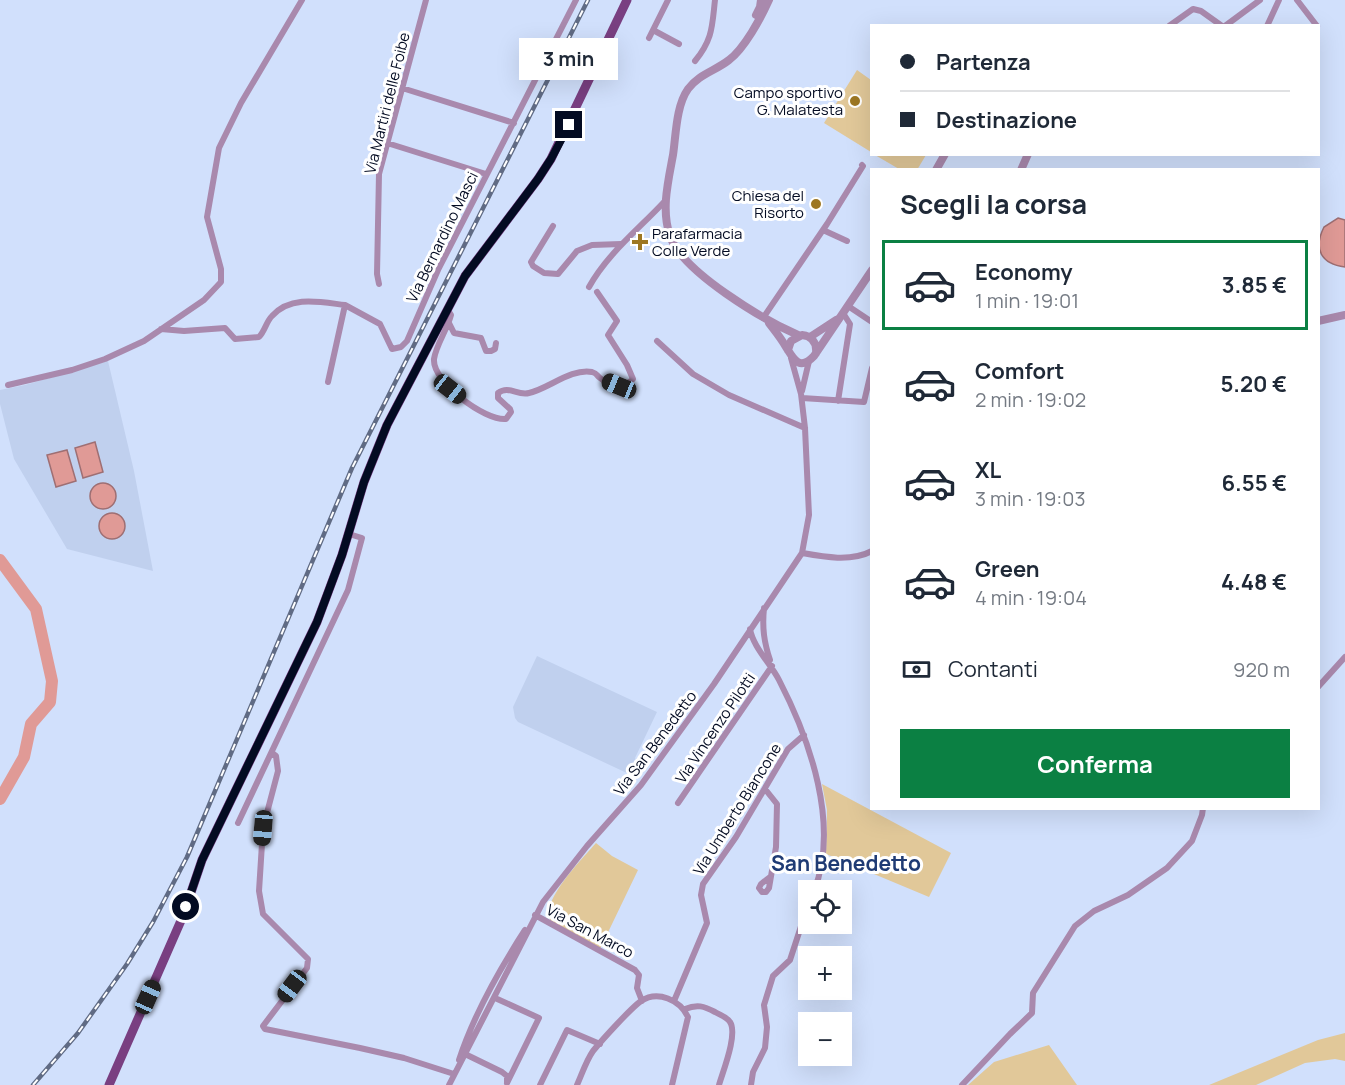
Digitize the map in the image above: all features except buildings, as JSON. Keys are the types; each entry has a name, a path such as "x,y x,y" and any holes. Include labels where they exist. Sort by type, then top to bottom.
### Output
{"main road":[{"path":"109,1085 183,916 202,860 317,622 380,441 447,309 477,258 551,159 627,0"}],"street":[{"path":"8,385 72,370 105,359 144,341 204,300 221,282 221,270 207,217 219,148 241,103 302,0"},
{"name":"Via Martiri delle Foibe","path":"379,284 376,274 379,174 426,0"},
{"name":"Via Bernardino Masci","path":"345,305 380,324 392,349 401,347 407,341 438,270 576,0"},
{"path":"649,38 668,0"},
{"path":"695,62 703,51 713,26 716,0"},
{"path":"739,51 746,31 760,7 761,0"},
{"path":"769,0 739,51 729,61 700,76 687,91 680,109 665,201 666,222 670,238 680,254 722,291 766,320 798,335 810,337 824,329 844,312"},
{"path":"1228,24 1260,0"},
{"path":"1268,24 1279,0"},
{"path":"1297,0 1315,24"},
{"path":"1171,24 1193,9 1201,11 1221,24"},
{"path":"653,30 679,44"},
{"path":"402,88 513,123"},
{"path":"387,142 486,174"},
{"path":"766,320 862,165"},
{"path":"589,287 599,269 621,244 665,201"},
{"path":"553,226 531,262 544,273 558,274 577,251 592,244 621,244"},
{"path":"823,230 847,241"},
{"path":"791,358 800,363 808,361 816,353 870,273"},
{"path":"447,309 451,315 449,323 434,358 440,376 450,389 468,403 496,419 506,419 511,412 498,398 498,393 502,389 525,394 532,393 558,380 586,372 593,372 600,379 619,386 627,385 633,379 627,364 608,335 617,321 597,292"},
{"path":"161,329 184,331 225,328 236,339 244,339 262,335 274,314 290,304 315,301 345,305 328,382"},
{"path":"844,312 870,321"},
{"path":"837,401 850,324 844,312"},
{"path":"1320,321 1345,315"},
{"path":"766,320 788,350 801,396"},
{"path":"449,323 453,333 481,338 486,351 495,349 496,343"},
{"path":"788,350 790,341 798,335"},
{"path":"810,337 816,345 816,353"},
{"path":"657,341 693,374 729,395 806,428"},
{"path":"801,396 808,361"},
{"path":"801,396 864,402 870,376"},
{"name":"Via San Benedetto","path":"449,1085 535,915 557,882 643,782 802,553 809,514 806,428 801,396"},
{"path":"238,824 348,590 362,538 349,534"},
{"path":"802,553 829,557 859,557 870,552"},
{"name":"Via Vincenzo Pilotti","path":"765,607 762,625 763,639 772,666 804,735 824,812 821,873 818,880"},
{"path":"750,629 763,639"},
{"name":"Via Vincenzo Pilotti","path":"750,629 756,644 772,666"},
{"path":"740,645 750,640 756,644"},
{"path":"1320,685 1345,657"},
{"name":"Via Vincenzo Pilotti","path":"678,803 772,666"},
{"name":"Via Umberto Biancone","path":"674,1001 707,923 700,889 765,789 788,749 804,735"},
{"path":"272,753 276,756 278,771 263,828 259,891 263,914 308,959 306,968 264,1023 265,1029 404,1058 454,1074 461,1052 479,1014 513,948 535,915"},
{"path":"765,789 777,804 776,847 770,877"},
{"path":"962,1085 1032,1013 1033,993 1075,926 1095,910 1128,895 1167,868 1192,841 1203,810"},
{"name":"Via San Marco","path":"535,915 635,970 639,975 637,988 642,1001"},
{"path":"751,1085 753,1072 765,1048 767,1027 764,1005 773,976 790,960 799,934"},
{"path":"577,1085 592,1052 642,1001 661,996 685,1009 688,1017 672,1085"},
{"path":"495,998 539,1018 506,1084"},
{"path":"685,1009 694,1005 705,1007 729,1020 734,1029 719,1085"},
{"path":"540,1085 567,1030 600,1044"},
{"path":"465,1054 502,1072 507,1076 506,1084"}],"shaded area":[{"name":"Campo sportivo G. Malatesta","path":"857,70 870,79 870,151 824,123"},
{"path":"877,156 925,156 918,168 897,168"},
{"path":"1338,218 1345,220 1345,267 1330,263 1321,254 1320,238 1324,227"},
{"path":"108,361 134,471 153,571 67,549 14,459 0,404 0,390"},
{"path":"95,442 103,472 83,478 75,448"},
{"path":"67,450 76,481 56,487 47,455"},
{"path":"103,483 112,487 116,496 112,505 103,509 94,505 90,496 94,487"},
{"path":"112,513 121,517 125,526 121,535 112,539 103,535 99,526 103,517"},
{"path":"537,656 657,712 629,774 518,722 513,707"},
{"path":"822,784 951,853 929,897 826,854 827,810"},
{"path":"596,843 612,856 638,870 600,949 554,924 549,913 556,892 564,880"},
{"path":"1345,1033 1345,1061 1335,1059 1305,1063 1256,1085 1209,1085 1318,1040"},
{"path":"1049,1045 1077,1085 968,1085 994,1062"}],"waterway":[{"path":"0,560 36,609 52,681 50,702 31,724 24,757 0,799"}],"railway":[{"path":"33,1085 78,1033 127,964 153,922 187,857 352,468 588,0"}],"place":[{"name":"Campo sportivo G. Malatesta","path":"855,101"},
{"name":"Chiesa del Risorto","path":"816,204"},
{"name":"Parafarmacia Colle Verde","path":"640,242"}],"district":[{"name":"San Benedetto","path":"846,863"}],"route":[{"path":"186,907 202,860 326,601 364,482 387,425 465,276 538,179 569,125"}]}
